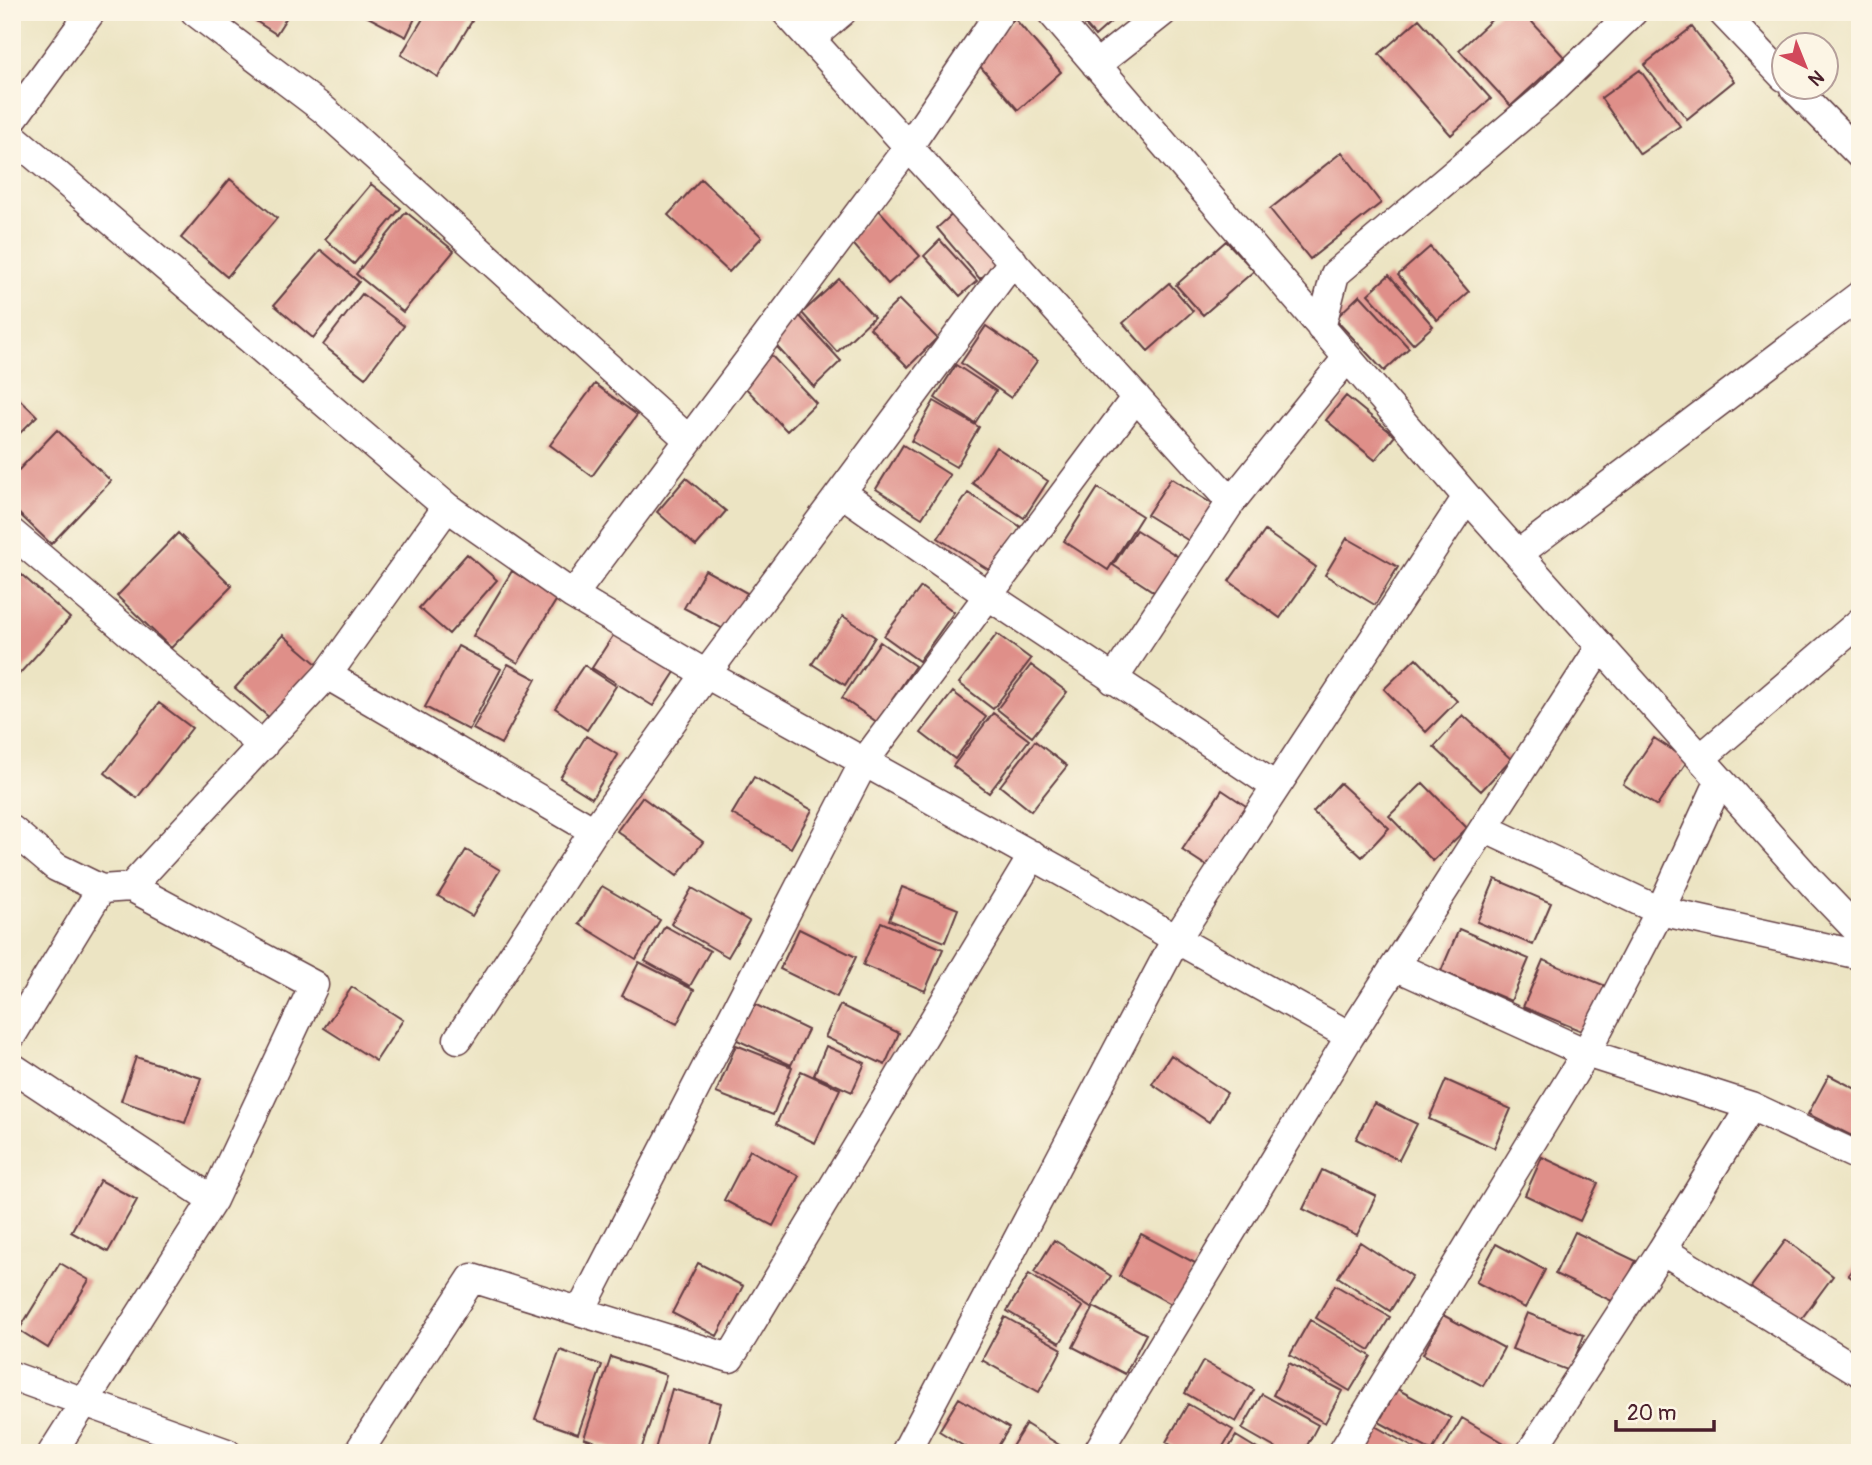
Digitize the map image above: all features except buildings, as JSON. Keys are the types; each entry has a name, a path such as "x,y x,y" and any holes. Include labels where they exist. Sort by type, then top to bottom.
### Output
{"street":[{"path":"12,120 91,12"},
{"path":"195,12 323,109 689,440"},
{"path":"786,12 1231,502"},
{"path":"810,39 842,12"},
{"path":"573,595 909,146 1000,12"},
{"path":"1051,12 1467,497 1860,933"},
{"path":"1096,65 1163,12"},
{"path":"1321,328 1335,274 1545,97 1633,12"},
{"path":"1722,12 1770,62"},
{"path":"1808,102 1860,155"},
{"path":"12,136 447,507 573,595 706,674 1350,1036"},
{"path":"458,1040 594,831 706,674 1013,261"},
{"path":"1518,554 1860,295"},
{"path":"1113,680 1231,502 1347,358"},
{"path":"581,1310 864,762 1136,397"},
{"path":"842,493 1113,680 1275,786"},
{"path":"905,1453 1176,939 1467,497"},
{"path":"131,887 327,675 447,507"},
{"path":"12,533 263,746"},
{"path":"1701,758 1860,622"},
{"path":"1097,1453 1350,1036 1601,646"},
{"path":"327,675 594,831"},
{"path":"1342,1453 1586,1053 1660,911 1720,780"},
{"path":"1484,828 1660,911 1860,955"},
{"path":"12,830 56,867 101,889 131,887 314,985 213,1200 52,1453"},
{"path":"358,1453 472,1278 730,1358 1032,855"},
{"path":"12,1035 101,889"},
{"path":"1395,966 1586,1053 1751,1106 1860,1157"},
{"path":"12,1067 213,1200"},
{"path":"1530,1453 1662,1250 1751,1106"},
{"path":"1662,1250 1860,1372"},
{"path":"12,1376 227,1453"}]}
